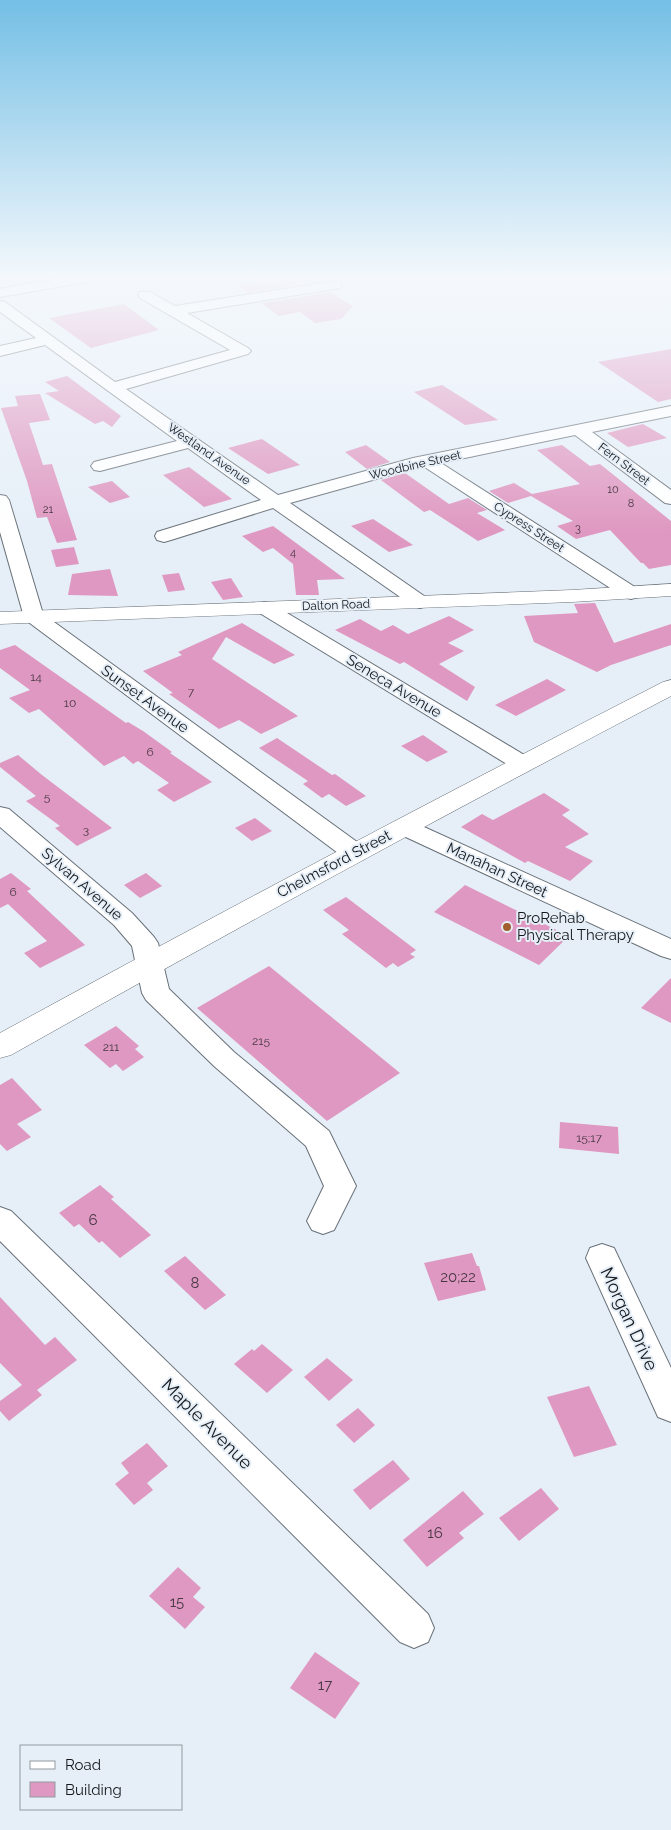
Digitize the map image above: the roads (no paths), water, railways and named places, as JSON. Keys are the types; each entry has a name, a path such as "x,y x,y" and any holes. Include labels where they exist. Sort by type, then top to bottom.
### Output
{"main road":[{"name":"Dalton Road","path":"0,618 420,602 671,590"},
{"name":"Chelmsford Street","path":"0,1047 355,853 671,687"}],"street":[{"name":"Westland Avenue","path":"77,361 420,602"},
{"path":"113,388 206,361"},
{"name":"Woodbine Street","path":"164,536 276,501 427,461 671,411"},
{"name":"Fern Street","path":"578,430 671,499"},
{"path":"100,466 192,442"},
{"name":"Cypress Street","path":"427,461 631,593"},
{"path":"0,500 34,617"},
{"name":"Seneca Avenue","path":"265,608 523,764"},
{"name":"Sunset Avenue","path":"34,617 355,853"},
{"name":"Sylvan Avenue","path":"0,814 123,919 145,944 156,993 224,1059 318,1139 340,1186 323,1221"},
{"name":"Manahan Street","path":"404,827 671,950"},
{"name":"Maple Avenue","path":"0,1220 414,1628"},
{"name":"Morgan Drive","path":"602,1258 671,1406"}],"place":[{"name":"ProRehab Physical Therapy","path":"507,927"}]}
